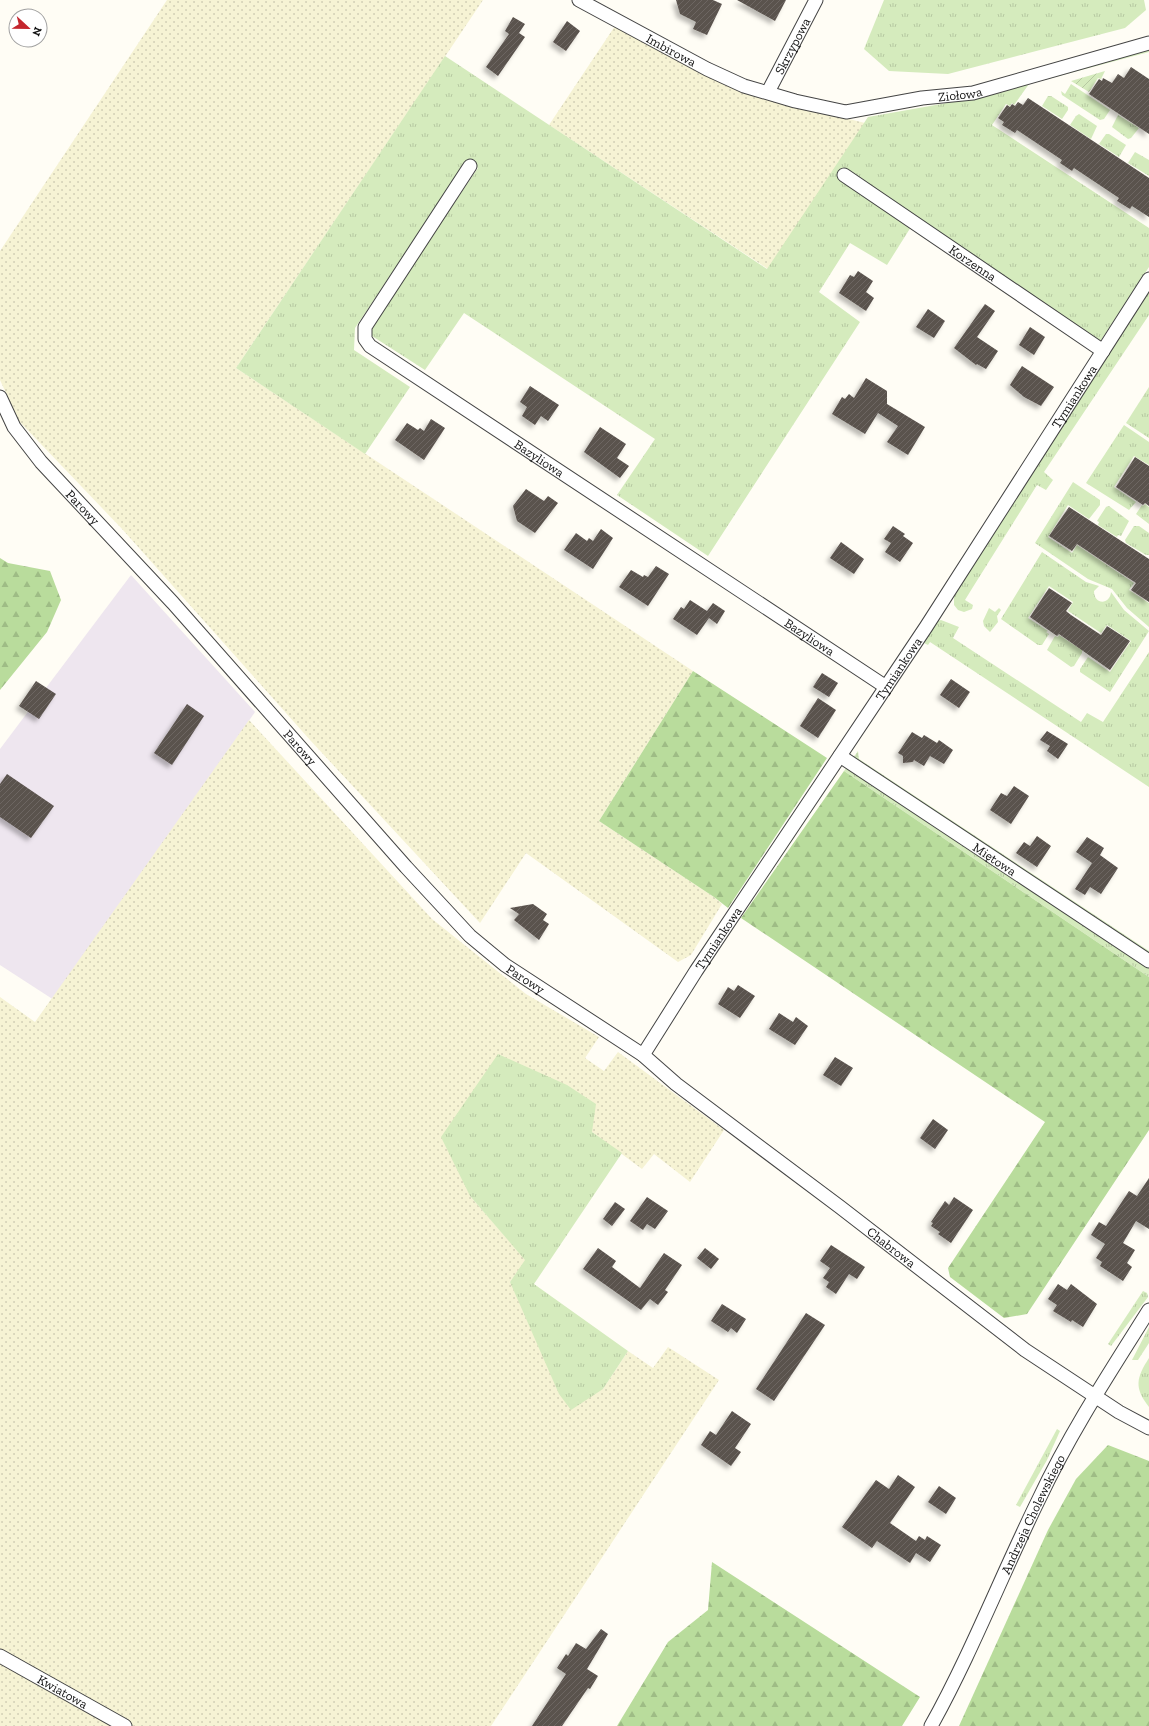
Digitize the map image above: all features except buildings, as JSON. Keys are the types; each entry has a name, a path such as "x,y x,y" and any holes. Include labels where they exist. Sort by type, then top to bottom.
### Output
{"street":[{"name":"Imbirowa","path":"579,0 707,69 744,86 768,92"},
{"name":"Skrzypowa","path":"768,92 816,0"},
{"name":"Ziołowa","path":"768,92 795,101 846,112 922,98 973,93 1149,43"},
{"name":"Bazyliowa","path":"470,166 364,327 365,339 370,346 886,687"},
{"name":"Korzenna","path":"844,175 1103,351"},
{"name":"Tymiankowa","path":"643,1055 696,972 886,687 1149,279"},
{"name":"Parowy","path":"0,397 14,427 41,462 173,604 289,733 406,867 470,936 505,965 643,1055"},
{"name":"Miętowa","path":"840,756 1149,961"},
{"name":"Chabrowa","path":"643,1055 676,1084 840,1207 1019,1345 1095,1397 1149,1428"},
{"name":"Andrzeja Cholewskiego","path":"931,1726 973,1645 1039,1498 1075,1428 1149,1310"},
{"name":"Kwiatowa","path":"0,1656 125,1726"}],"shaded area":[{"path":"167,0 483,0 236,368 693,671 599,821 714,897 722,904 691,955 678,962 526,853 480,923 310,740 123,530 19,421 0,380 0,251"},
{"path":"615,26 749,94 865,123 768,269 549,125"},
{"path":"131,575 255,712 54,1000 0,965 0,749"},
{"path":"249,720 432,919 526,994 599,1037 585,1058 604,1071 618,1052 724,1130 690,1182 654,1154 642,1169 592,1132 470,1196 526,1260 510,1282 603,1389 628,1351 653,1368 668,1347 719,1380 491,1726 0,1726 0,997 35,1022"}],"green space":[{"path":"884,0 1144,0 1146,10 1125,28 948,74 889,71 864,49"},
{"path":"1149,48 1149,52 1029,84 1014,105 1012,103 1010,106 1006,104 992,125 1149,228 1149,267 1099,343 916,219 887,265 850,243 819,292 860,322 708,556 617,495 655,439 464,313 425,370 372,336 372,324 478,168 468,160 355,328 354,350 410,387 365,454 236,368 445,56 767,269 868,117 975,98"},
{"path":"1105,71 1101,79 1098,78 1089,92 1071,81"},
{"path":"1071,84 1110,110 1104,119 1100,120 1062,95 1061,91 1065,94"},
{"path":"1048,96 1051,96 1068,107 1068,110 1062,119 1042,106"},
{"path":"1079,114 1097,126 1091,139 1070,125"},
{"path":"1118,115 1139,128 1131,138 1128,139 1112,127"},
{"path":"1106,134 1109,134 1126,145 1119,157 1099,144"},
{"path":"1135,152 1149,160 1149,176 1128,163"},
{"path":"1149,290 1149,315 1044,472 1053,480 1046,490 1037,485 965,600 973,605 972,609 964,612 958,610 954,605 954,596"},
{"path":"1149,387 1149,438 1126,423"},
{"path":"1124,425 1149,442 1149,465 1134,456 1114,487 1136,502 1129,510 1086,483"},
{"path":"1073,482 1100,500 1100,505 1089,519 1068,505 1048,537 1072,553 1077,545 1134,583 1129,590 1149,603 1149,627 1127,608 1112,589 1088,579 1035,543"},
{"path":"1145,504 1149,507 1149,524 1136,514 1142,505 1143,506"},
{"path":"1109,506 1129,521 1121,536 1118,535 1117,537 1098,525 1099,522 1097,521 1106,507"},
{"path":"1134,526 1139,526 1149,533 1149,555 1146,555 1126,543 1125,540"},
{"path":"1042,552 1086,582 1099,586 1094,591 1095,596 1099,601 1102,602 1108,599 1111,592 1124,610 1149,631 1110,692 1080,672 1080,669 1088,657 1110,672 1131,641 1107,625 1101,633 1068,611 1073,602 1049,586 1028,618 1048,631 1046,632 1049,634 1042,645 1038,645 1001,619"},
{"path":"0,558 8,563 50,571 61,600 47,632 0,690"},
{"path":"989,608 995,612 999,608 1001,610 997,616 998,622 990,632 984,626 983,621"},
{"path":"941,620 959,627 953,638 1081,722 1087,713 1103,722 1149,652 1149,787 930,642 928,645 924,643 938,621"},
{"path":"1059,635 1082,650 1082,653 1074,666 1071,667 1047,650 1055,636 1058,637"},
{"path":"693,671 827,758 728,908 714,897 599,821"},
{"path":"858,751 859,759 1149,951 1149,977 844,771"},
{"path":"844,771 1149,977 1149,1130 1027,1314 1004,1318 950,1277 948,1268 1045,1122 741,918"},
{"path":"498,1054 567,1085 596,1104 592,1132 622,1153 534,1284 628,1351 603,1389 571,1410 559,1394 510,1282 525,1260 470,1196 441,1137"},
{"path":"1143,1291 1147,1293 1148,1297 1111,1346 1108,1344"},
{"path":"1149,1327 1149,1343 1138,1360 1132,1360"},
{"path":"1149,1358 1149,1407 1141,1394 1138,1383 1141,1371"},
{"path":"1057,1429 1060,1431 1047,1460 1020,1507 1016,1505"},
{"path":"1108,1445 1149,1461 1149,1726 959,1726 1048,1530 1076,1479"},
{"path":"712,1562 920,1697 902,1726 617,1726 668,1642 708,1610"}]}
